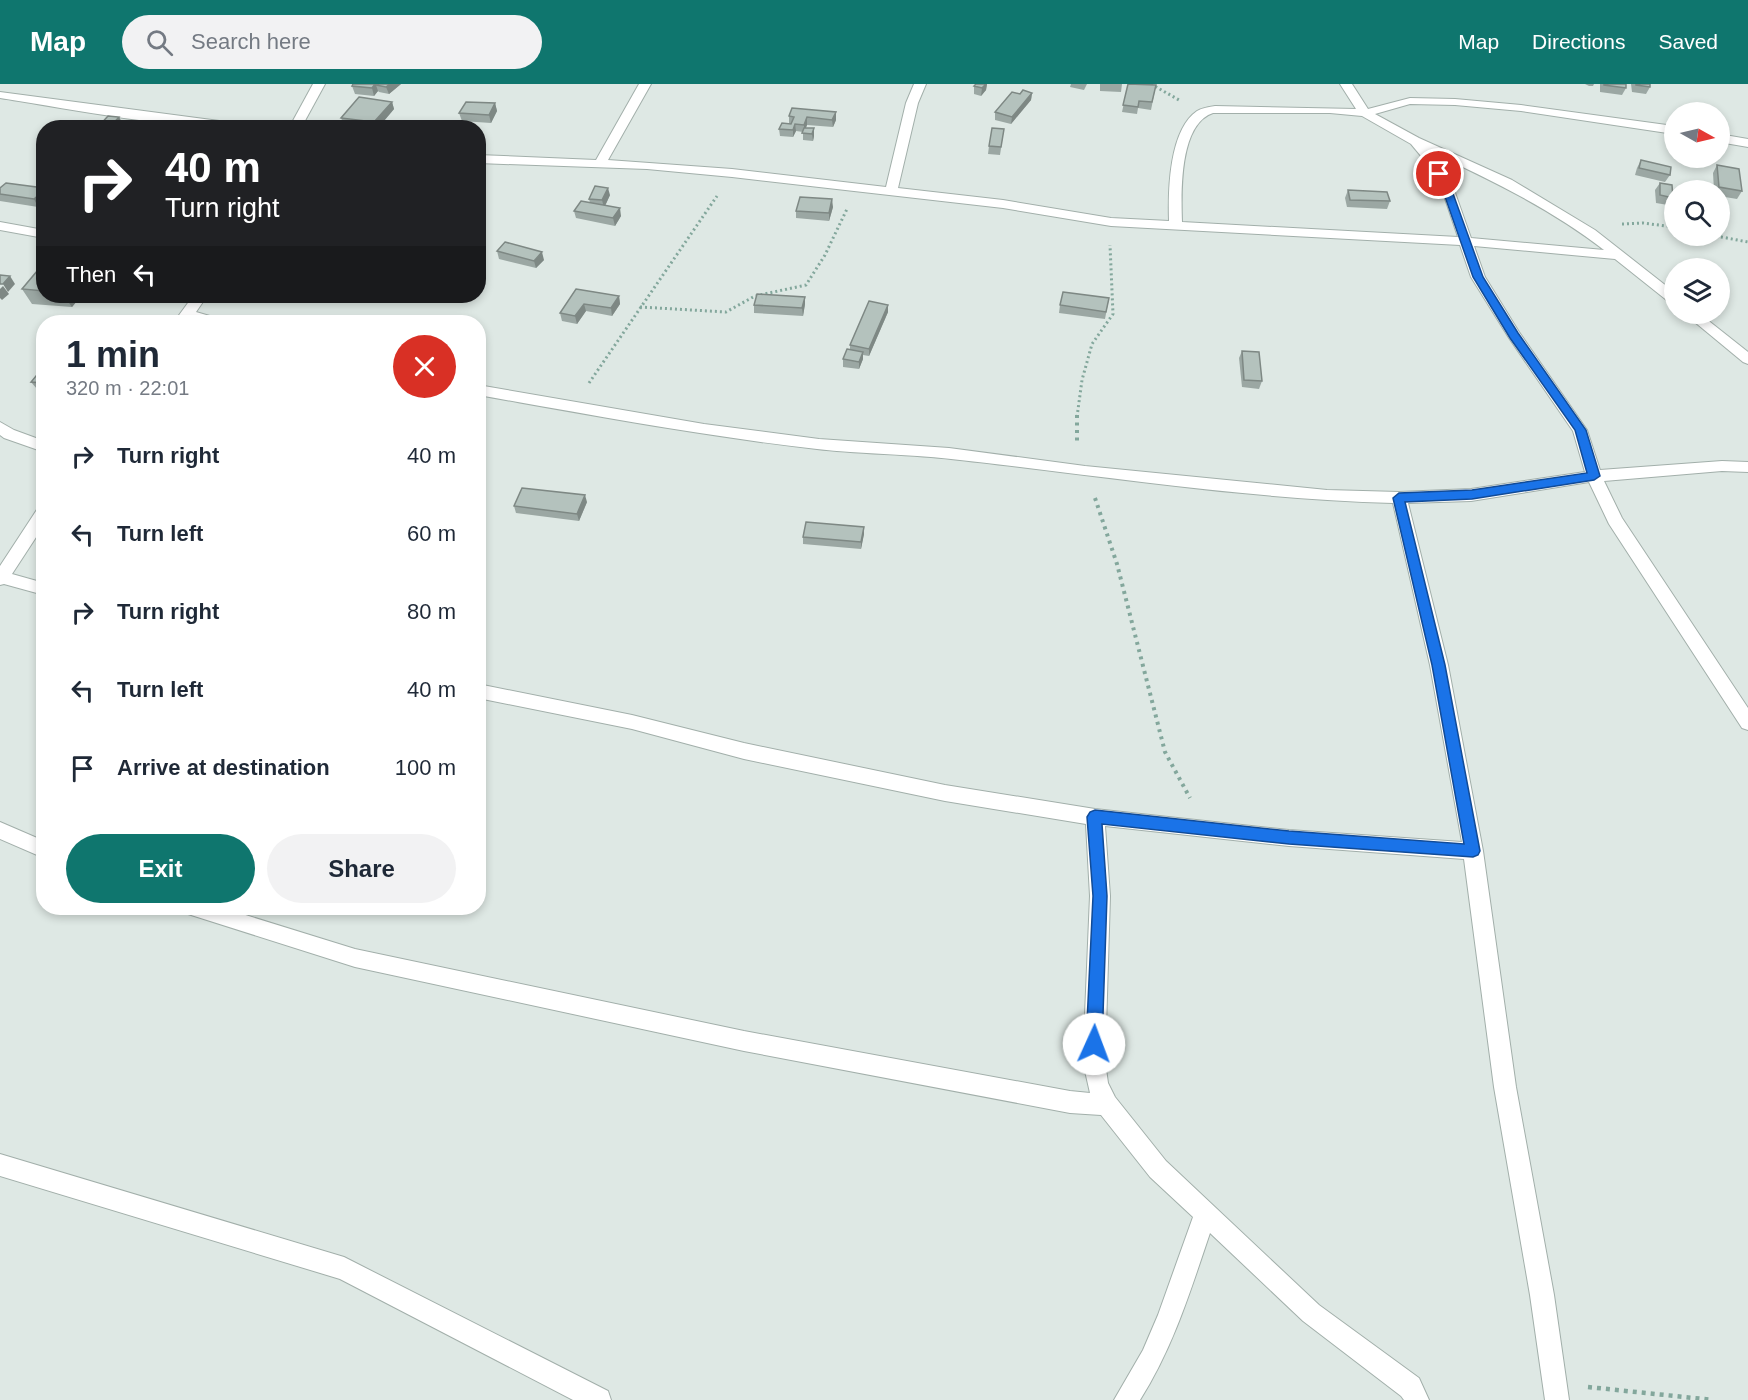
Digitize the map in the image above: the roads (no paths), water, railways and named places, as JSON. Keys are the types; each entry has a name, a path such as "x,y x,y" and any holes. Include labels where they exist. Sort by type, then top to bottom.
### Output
{"street":[{"path":"5,84 0,94 179,120"},
{"path":"299,120 319,84"},
{"path":"601,162 645,84"},
{"path":"891,190 912,103 920,84"},
{"path":"1346,84 1365,113 1415,141 1508,183 1590,233 1664,291"},
{"path":"1176,226 1174,202 1180,155 1189,127 1200,113 1215,109 1330,110 1365,113 1410,101 1455,102 1521,108 1664,129"},
{"path":"1730,140 1748,143"},
{"path":"1415,141 1447,188 1478,277 1580,430 1594,476 1615,520 1748,723"},
{"path":"486,159 601,162 732,173 891,190 1111,222 1465,241 1621,256"},
{"path":"0,226 36,233"},
{"path":"1704,324 1748,359"},
{"path":"486,391 704,429 807,442 949,453 1085,471 1328,496 1399,498 1472,495 1594,476 1722,466 1748,467"},
{"path":"0,427 9,434 36,444"},
{"path":"1399,498 1439,665 1473,851 1505,1087 1556,1391"},
{"path":"36,524 0,578 36,587"},
{"path":"486,693 632,722 744,751 945,793 1095,817 1289,838 1473,851"},
{"path":"1095,817 1100,896 1094,1062 1097,1084 1107,1105 1158,1169 1204,1214 1311,1313 1410,1387 1417,1400"},
{"path":"0,830 36,846"},
{"path":"217,915 355,958 652,1022 1070,1102 1107,1105"},
{"path":"0,1166 344,1269 599,1400"},
{"path":"1126,1400 1152,1359 1170,1316 1204,1214"}]}
